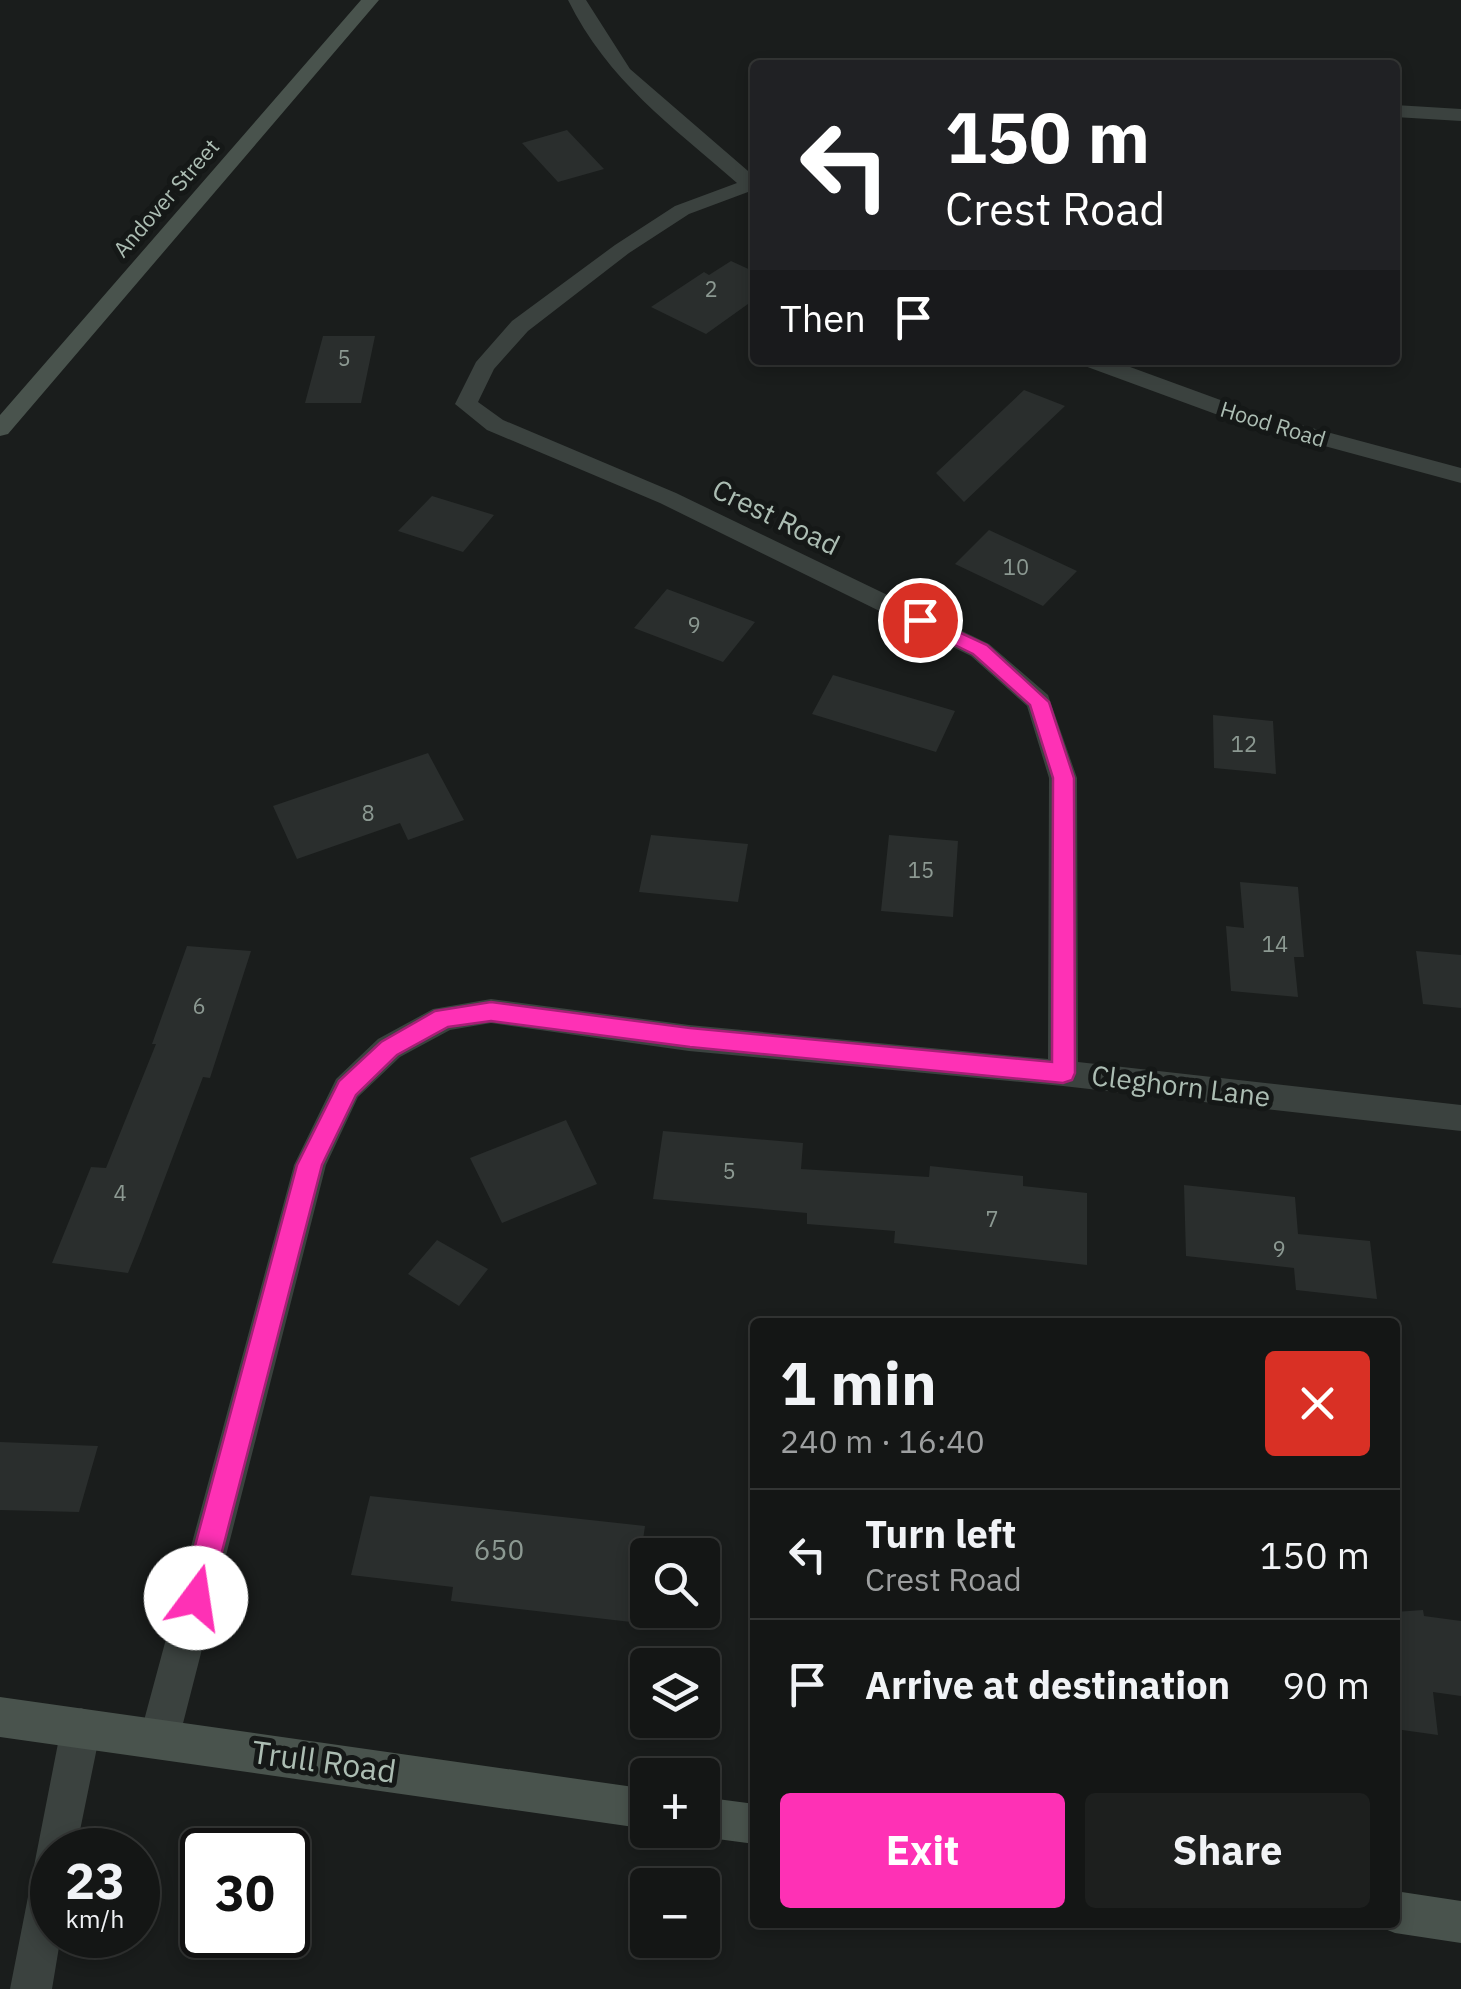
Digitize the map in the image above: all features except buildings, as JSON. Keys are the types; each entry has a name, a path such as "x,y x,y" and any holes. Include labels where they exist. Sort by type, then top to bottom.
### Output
{"main road":[{"name":"Andover Street","path":"0,429 370,0"},
{"name":"Trull Road","path":"0,1716 630,1806"},
{"path":"720,1819 750,1823"},
{"path":"1400,1913 1461,1922"}],"street":[{"path":"577,0 591,28 623,73 750,182"},
{"path":"1400,111 1461,115"},
{"name":"Crest Road","path":"750,186 682,210 622,249 520,326 484,368 466,404 495,424 668,498 980,650 1039,702 1063,778 1063,1073"},
{"name":"Hood Road","path":"1104,365 1248,418 1461,476"},
{"name":"Cleghorn Lane","path":"158,1738 310,1165 347,1088 389,1048 444,1018 491,1012 690,1038 1063,1073 1461,1118"},
{"path":"60,1828 80,1728"},
{"path":"32,1989 37,1958"}],"route":[{"path":"196,1598 310,1165 347,1088 389,1048 444,1018 491,1012 690,1038 1063,1073 1063,778 1039,702 980,650 920,620"}]}
